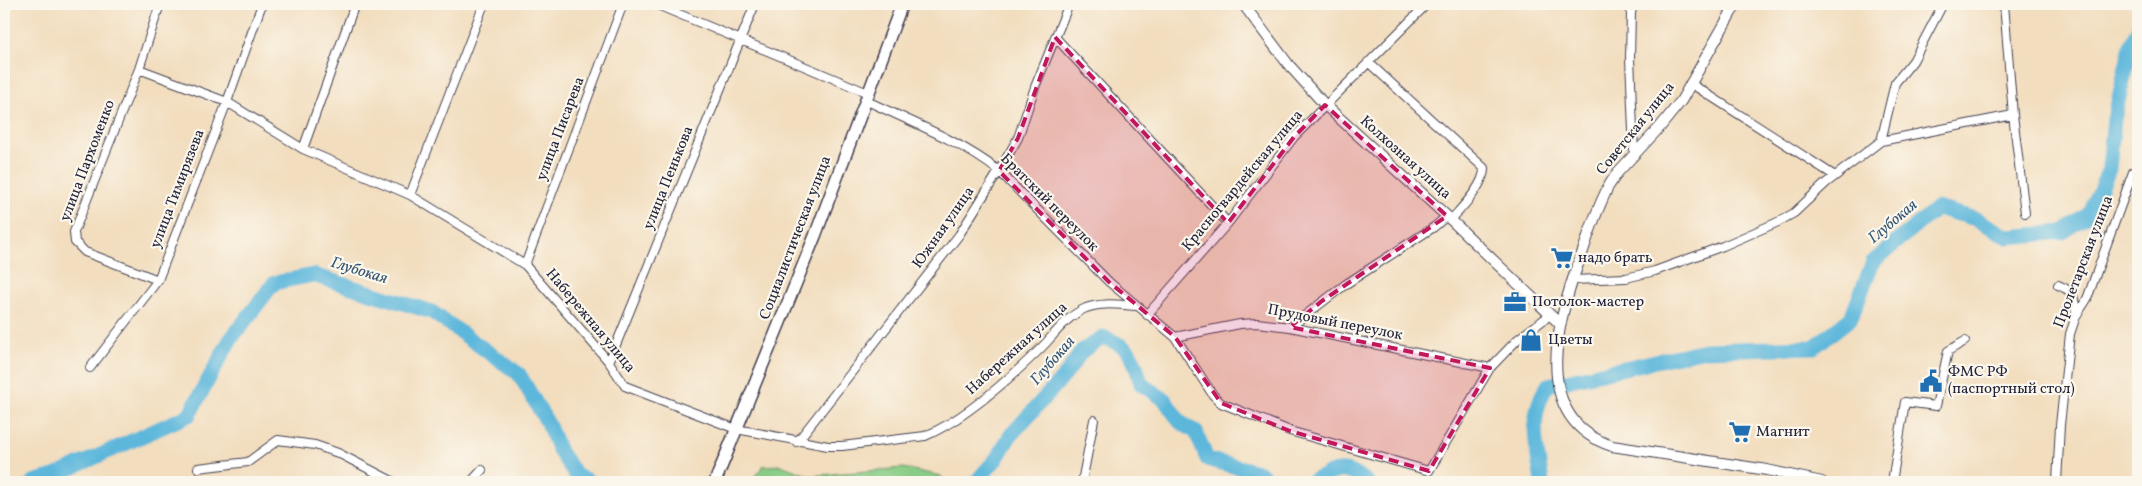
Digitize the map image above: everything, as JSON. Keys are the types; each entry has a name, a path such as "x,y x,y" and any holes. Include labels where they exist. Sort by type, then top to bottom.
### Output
{"main road":[{"name":"Социалистическая улица","path":"715,482 816,236 902,4"}],"street":[{"name":"улица Пархоменко","path":"158,280 84,252 75,242 74,232 139,69 160,4"},
{"name":"улица Тимирязева","path":"90,368 158,280 262,4"},
{"path":"304,149 355,4"},
{"path":"410,195 484,4"},
{"name":"улица Писарева","path":"524,265 623,4"},
{"name":"Братский переулок","path":"655,4 867,97 959,144 999,170 1109,282 1147,315"},
{"name":"улица Пенькова","path":"609,362 755,4"},
{"name":"Южная улица","path":"796,442 959,236 1018,138 1034,87 1069,4"},
{"name":"Колхозная улица","path":"1244,4 1288,64 1325,105 1449,218 1560,324"},
{"name":"Красногвардейская улица","path":"1147,315 1228,223 1294,137 1427,4"},
{"path":"1634,4 1631,12 1630,58 1634,154"},
{"path":"1722,4 1734,7"},
{"path":"1882,141 1894,83 1913,61 1944,4"},
{"path":"2004,4 2013,115 2025,213"},
{"name":"Советская улица","path":"1734,7 1681,101 1660,127 1634,154 1608,187 1572,280 1560,324 1556,368 1562,396 1573,420 1587,435 1612,446 1767,470 1822,482"},
{"path":"1055,37 1228,223"},
{"path":"1290,327 1322,301 1449,218 1476,190 1484,173 1484,168 1368,62"},
{"name":"Набережная улица","path":"139,69 226,102 304,149 410,195 524,265 609,362 625,386 736,429 796,442 828,446 925,436 980,402 1040,350 1074,314 1099,304 1136,306"},
{"path":"1690,83 1835,176"},
{"path":"1572,280 1626,278 1655,271 1723,246 1794,213 1835,176 1882,141 2013,115"},
{"name":"Пролетарская улица","path":"2057,482 2060,425 2070,334 2076,316 2087,299 2136,172"},
{"path":"2058,285 2069,289 2074,296 2076,316"},
{"path":"1147,315 1175,337 1213,395 1229,408 1290,431 1429,471 1490,368 1518,339 1550,315"},
{"name":"Прудовый переулок","path":"1175,337 1249,324 1290,327 1490,368"},
{"path":"1892,482 1905,402 1936,406 1948,351 1965,341"},
{"path":"1082,482 1094,420"},
{"path":"198,468 248,462 278,440 315,444 338,453 394,482"},
{"path":"471,482 482,470"}],"highlighted area":[{"path":"1055,37 1228,223 1294,137 1325,105 1447,216 1322,301 1290,327 1490,368 1429,471 1290,431 1221,403 1175,337 1109,282 999,171 1018,138"}],"green space":[{"path":"781,465 810,476 903,468 941,476 945,482 750,482 763,466"}],"waterway":[{"name":"Глубокая","path":"1542,482 1535,432 1538,408 1548,385 1705,350 1814,347 1851,318 1873,262 1937,208 1976,219 2008,237 2063,232 2090,213 2109,169 2114,119 2131,46 2138,29"},
{"name":"Глубокая","path":"33,482 54,476 189,415 230,340 274,283 313,275 432,312 519,374 548,424 560,452 576,475 590,482"},
{"name":"Глубокая","path":"976,482 997,458 1010,436 1066,374 1082,351 1103,337 1126,349 1133,359 1141,384 1164,399 1180,422 1196,432 1207,459 1259,473 1273,482"},
{"name":"Глубокая","path":"1311,482 1327,474 1339,471 1352,473 1367,482"}],"place":[{"name":"надо брать","path":"1562,258"},
{"name":"Потолок-мастер","path":"1515,302"},
{"name":"Цветы","path":"1531,340"},
{"name":"ФМС РФ (паспортный стол)","path":"1931,381"},
{"name":"Магнит","path":"1740,432"}]}
